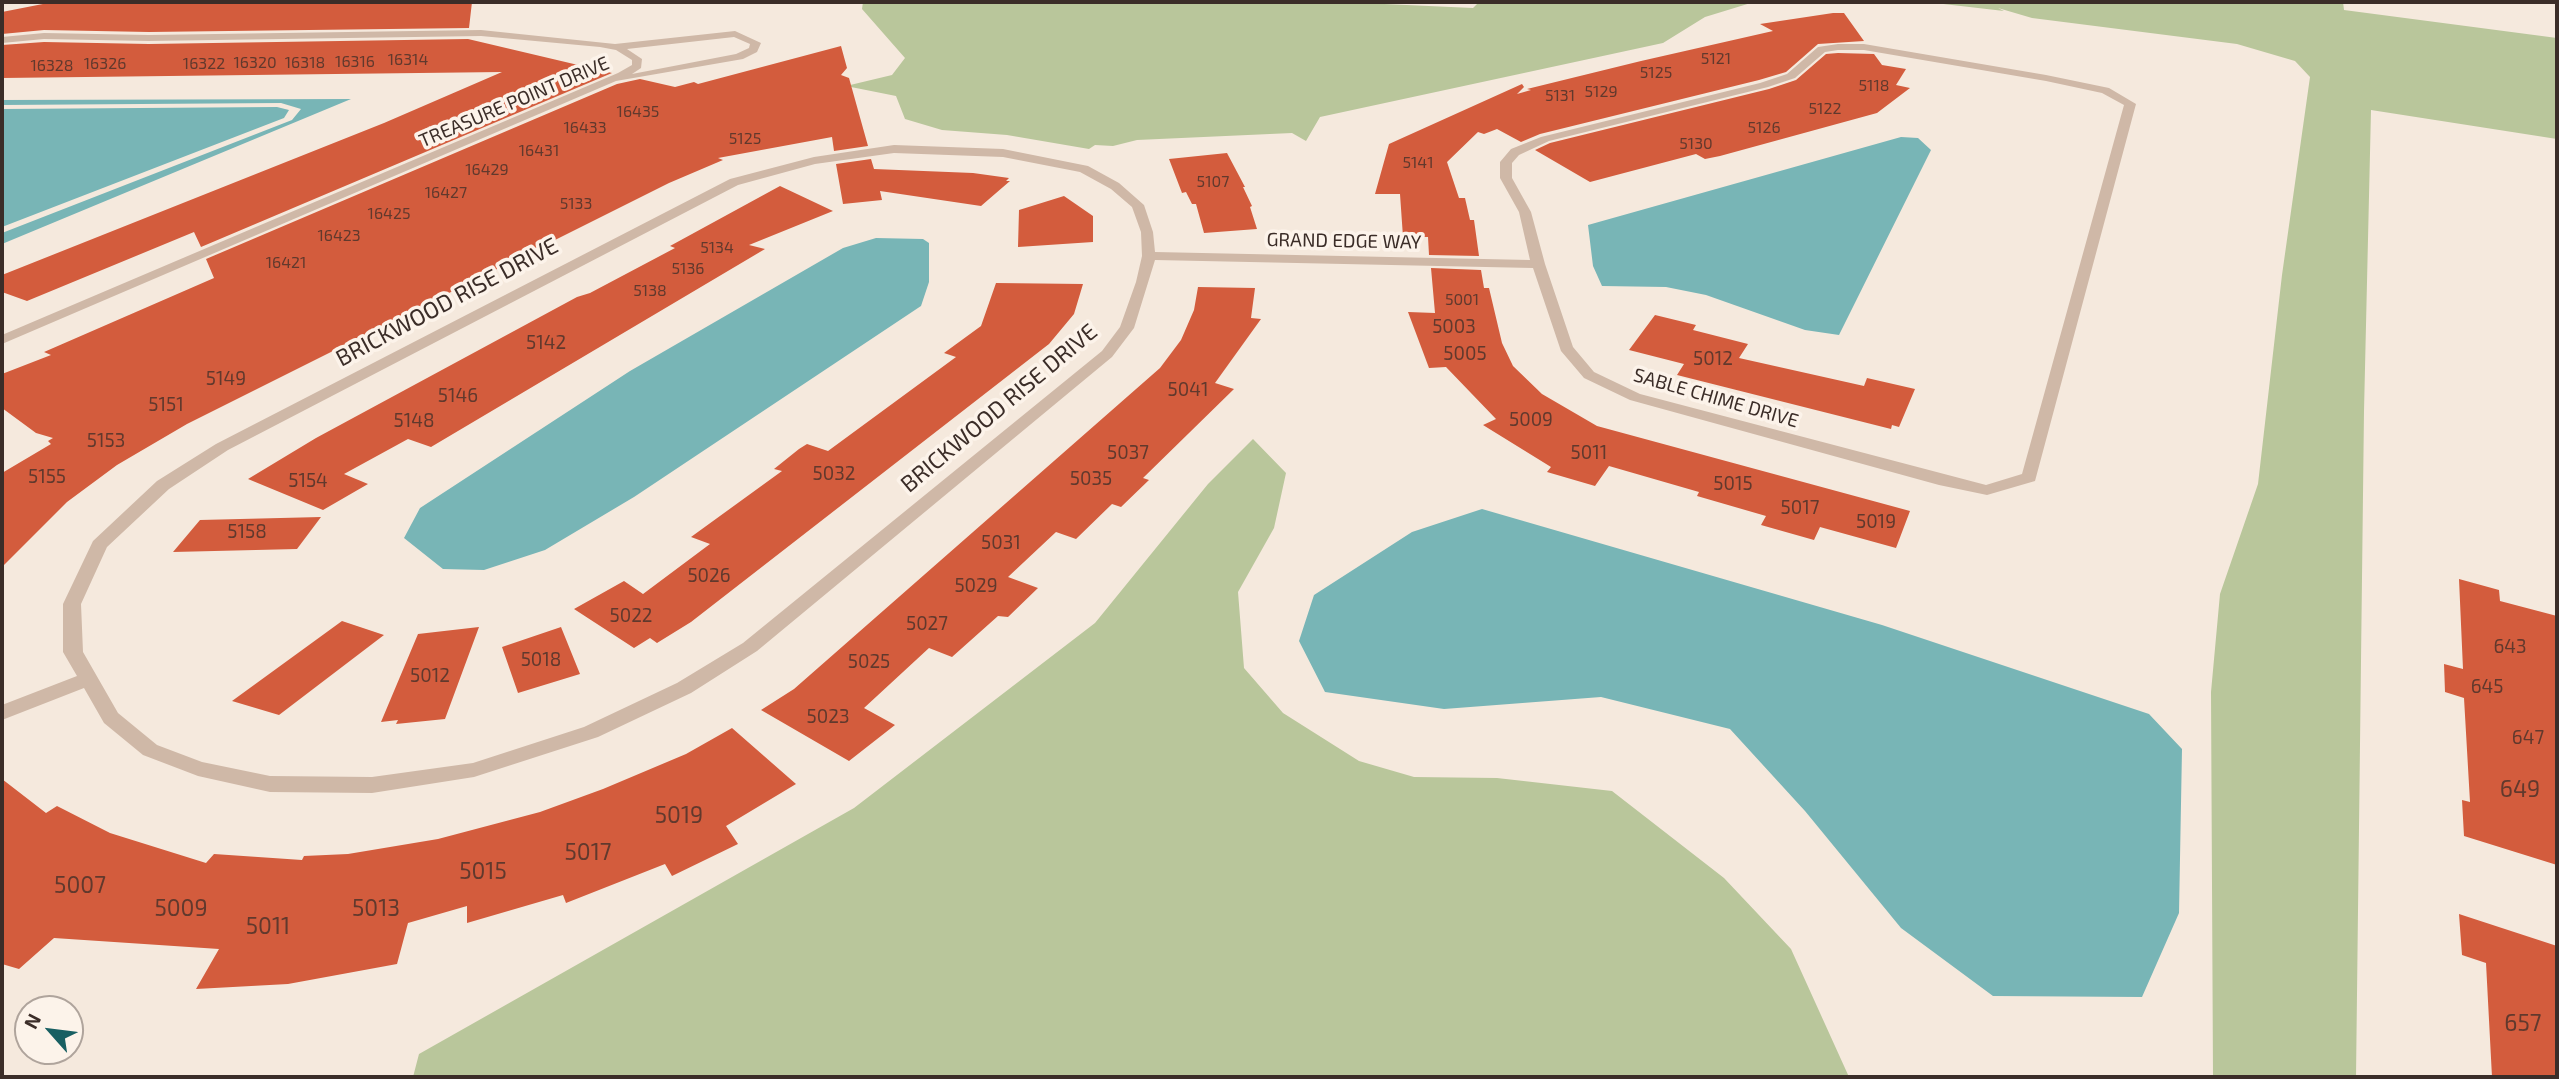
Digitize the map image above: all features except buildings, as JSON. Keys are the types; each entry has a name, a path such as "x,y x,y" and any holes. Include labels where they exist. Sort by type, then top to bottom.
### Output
{"street":[{"name":"TREASURE POINT DRIVE","path":"2,40 44,36 149,38 426,32 554,38 614,47 638,59 637,66 610,80 2,340"},
{"path":"610,80 632,79 739,57 753,50 756,43 735,34 614,47"},
{"name":"SABLE CHIME DRIVE","path":"1864,47 2046,78 2105,90 2130,104 2029,477 1987,490 1635,397 1590,375 1566,348 1538,264 1525,212 1506,178 1506,162 1516,152 1545,139 1791,76 1822,50 1864,47"},
{"name":"BRICKWOOD RISE DRIVE","path":"894,149 1003,153 1050,161 1084,169 1115,186 1138,205 1147,232 1149,256 1127,328 1107,354 750,647 684,688 590,732 474,770 372,785 270,784 198,769 149,750 111,718 73,652 72,604 99,545 163,485 222,447 734,182 814,160 894,149"},
{"name":"GRAND EDGE WAY","path":"1149,256 1538,264"},
{"path":"2,713 89,679"}],"green space":[{"path":"863,2 1340,2 1473,8 1479,2 1754,2 1705,17 1663,43 1320,117 1306,141 1292,133 1137,140 1113,146 1095,145 1089,149 1007,135 942,130 905,119 896,96 846,86 892,75 905,58 862,9"},
{"path":"1926,2 2343,2 2344,10 2557,38 2557,139 2371,110 2364,411 2356,1077 2213,1077 2211,692 2220,594 2258,484 2282,275 2310,77 2295,61 2237,44 2032,18 1998,8 2004,11"},
{"path":"1253,439 1286,473 1274,528 1238,592 1244,668 1283,713 1359,761 1414,777 1497,778 1612,791 1724,878 1791,949 1849,1077 413,1077 419,1054 854,808 1095,623 1208,484"}],"water":[{"path":"351,99 2,244 2,233 292,120 301,109 281,103 2,105 2,100"},
{"path":"277,107 289,110 284,118 2,227 2,109"},
{"path":"1901,137 1918,138 1931,150 1839,335 1805,330 1706,295 1666,287 1602,286 1593,266 1588,225"},
{"path":"876,238 923,239 929,243 929,282 921,306 634,497 545,550 484,570 443,569 404,538 420,508 630,371 843,248"},
{"path":"1482,509 1882,625 2149,714 2182,749 2179,913 2142,997 1993,996 1901,928 1805,811 1730,729 1601,697 1444,709 1325,692 1299,641 1314,595 1412,532"}]}
